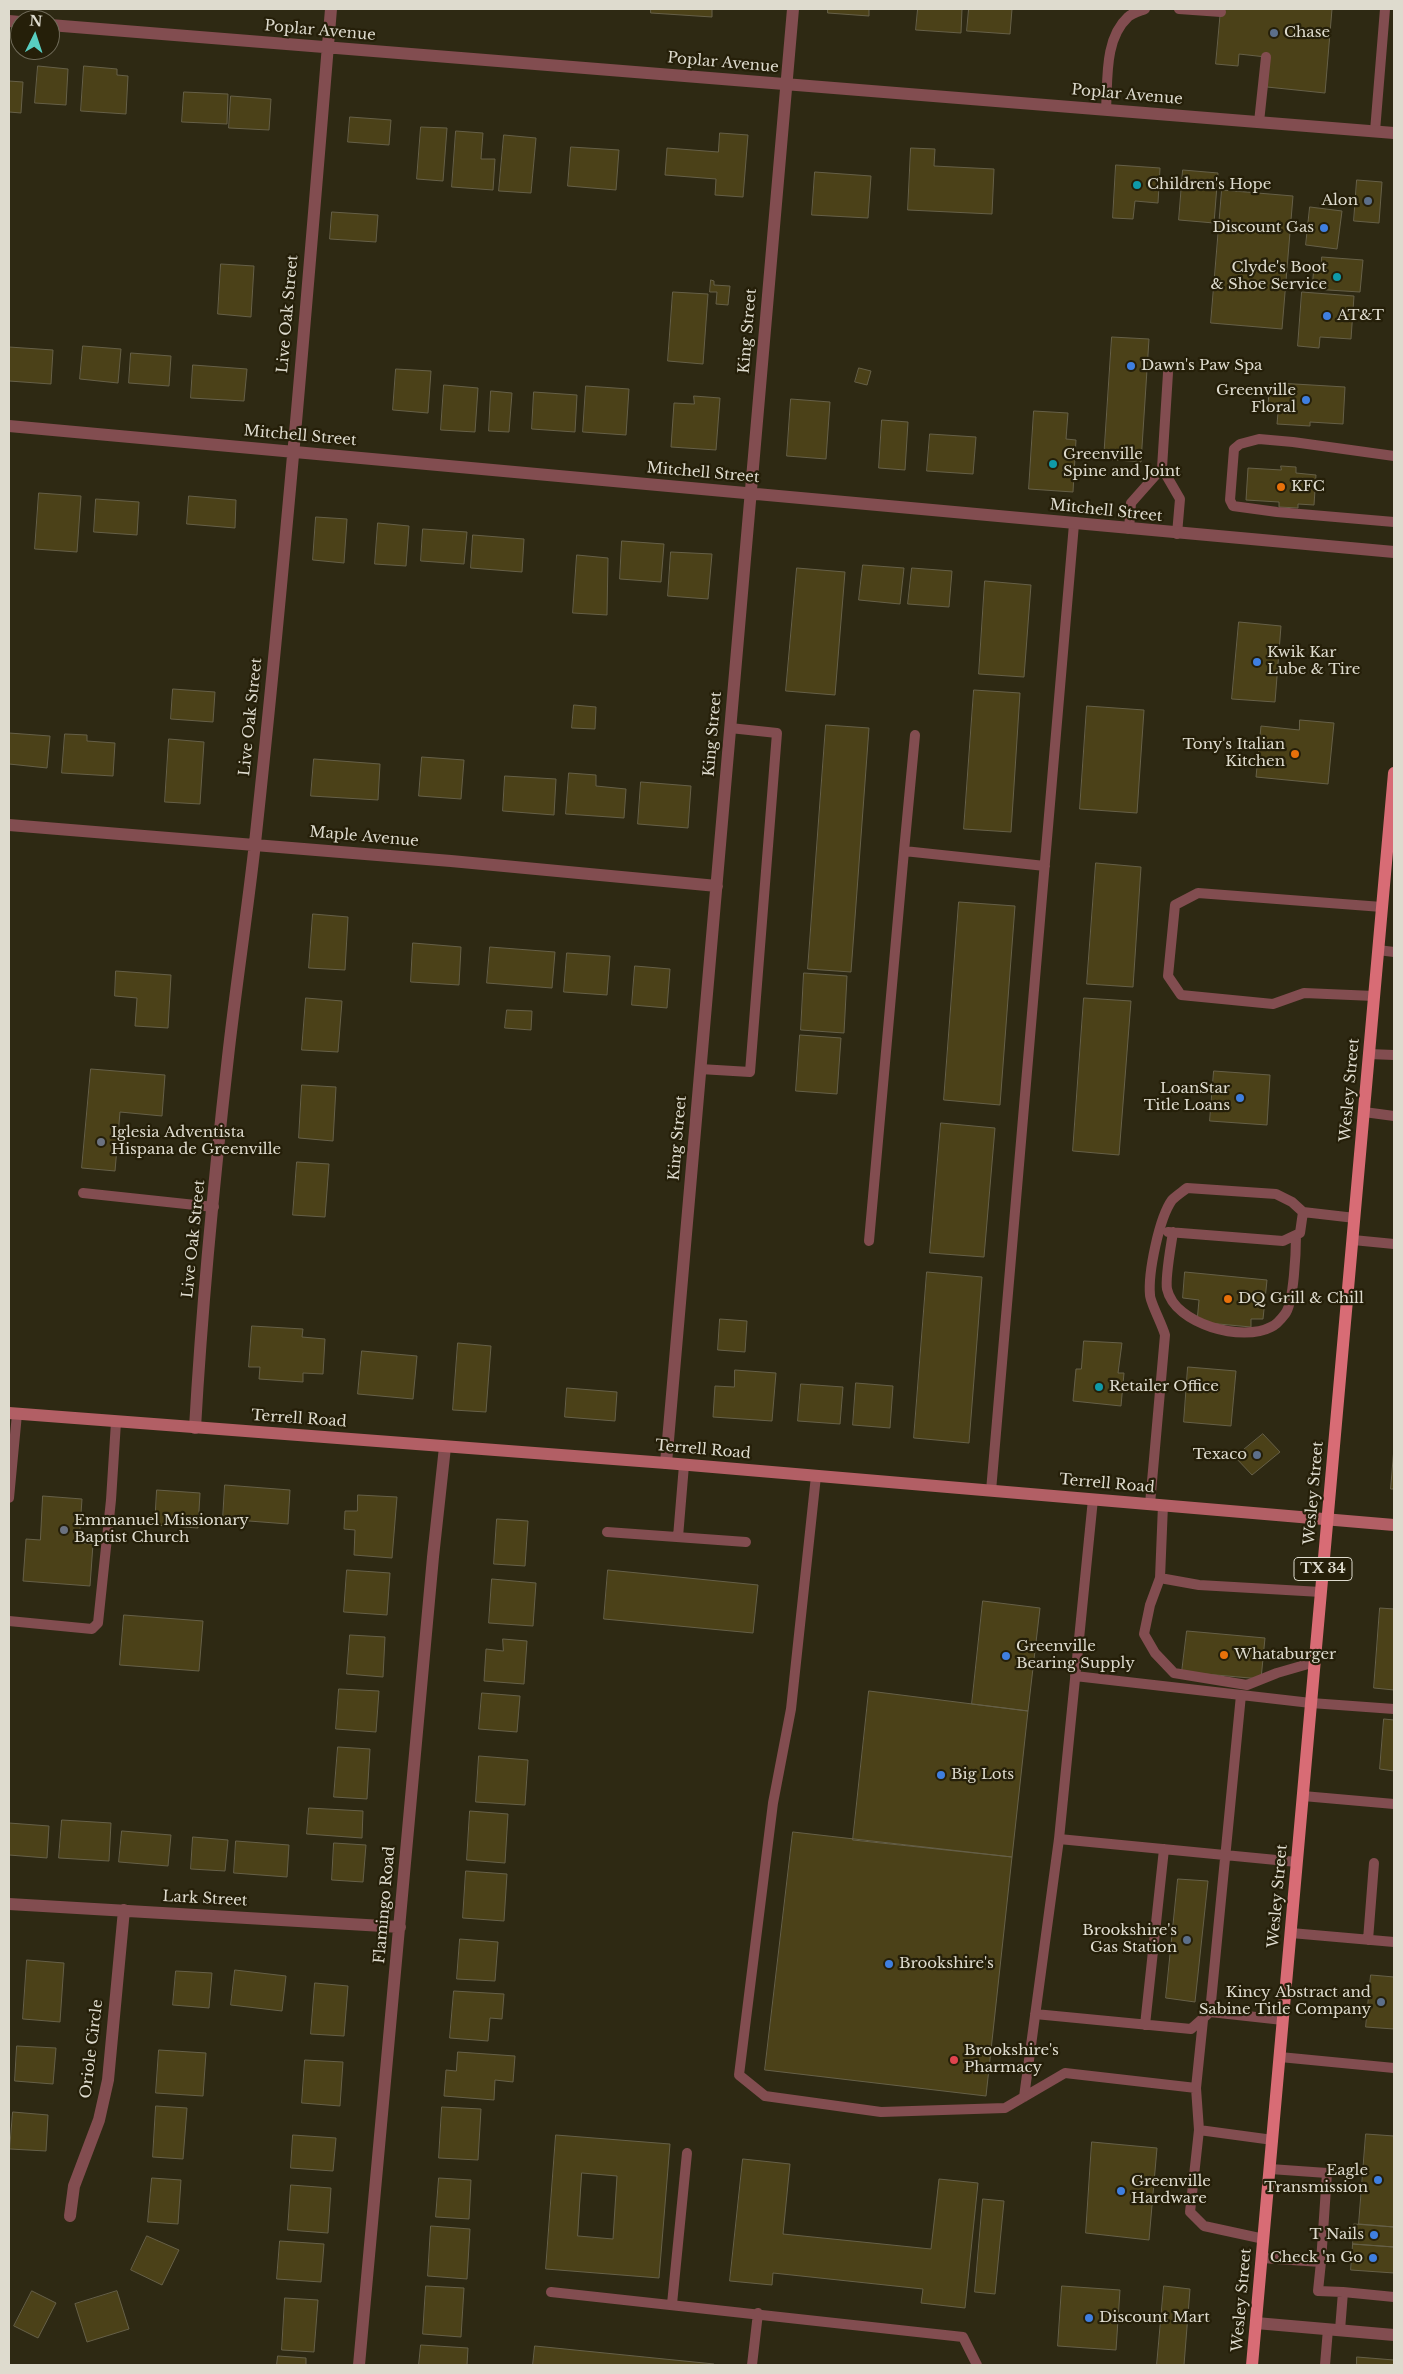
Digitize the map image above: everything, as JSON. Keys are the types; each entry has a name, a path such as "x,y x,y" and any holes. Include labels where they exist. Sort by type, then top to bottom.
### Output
{"main road":[{"name":"Wesley Street","path":"1252,2365 1394,773"}],"street":[{"name":"Live Oak Street","path":"195,1428 201,1326 228,1058 255,845 293,451 330,9"},
{"name":"King Street","path":"666,1463 793,9"},
{"name":"Poplar Avenue","path":"60,26 1394,133"},
{"name":"Mitchell Street","path":"9,426 293,451 490,471 750,493 1177,534 1394,552"},
{"name":"Maple Avenue","path":"9,825 717,886"},
{"name":"Terrell Road","path":"13,1414 666,1463 1394,1525"},
{"name":"Flamingo Road","path":"359,2365 433,1557 445,1447"},
{"name":"Lark Street","path":"9,1904 400,1927"},
{"name":"Oriole Circle","path":"70,2216 74,2186 99,2120 108,2080 124,1910"},
{"path":"1256,2323 1394,2335"}],"lane":[{"path":"1106,109 1109,60 1116,34 1128,16 1145,9"},
{"path":"1179,9 1221,12"},
{"path":"1375,132 1385,9"},
{"path":"1259,122 1266,57"},
{"path":"1168,373 1162,468 1180,499 1177,534"},
{"path":"1394,456 1259,439 1240,444 1234,448 1230,500 1233,506 1277,512 1394,522"},
{"path":"1129,529 1131,503 1162,468"},
{"path":"991,1491 1074,524"},
{"path":"700,1069 750,1072 777,733 730,728"},
{"path":"869,1241 915,736"},
{"path":"904,851 1045,866"},
{"path":"1374,996 1304,993 1273,1004 1181,995 1168,976 1175,905 1198,892 1382,906"},
{"path":"1378,950 1394,952"},
{"path":"1369,1054 1394,1055"},
{"path":"1364,1112 1394,1116"},
{"path":"1150,1504 1165,1335 1161,1320 1150,1296 1154,1250 1163,1219 1173,1199 1187,1188 1276,1194 1292,1202 1303,1212 1355,1218"},
{"path":"83,1193 214,1207"},
{"path":"1160,1231 1284,1241 1300,1233 1303,1212"},
{"path":"1173,1232 1167,1288 1175,1306 1190,1319 1209,1327 1250,1332 1271,1327 1287,1312 1295,1262 1296,1235"},
{"path":"1353,1240 1394,1244"},
{"path":"9,1498 13,1414"},
{"path":"9,1621 92,1629 98,1623 111,1500 116,1422"},
{"path":"678,1537 684,1465"},
{"path":"816,1476 791,1709 773,1803 739,2075 765,2096 881,2112 1004,2108 1065,2073 1196,2088"},
{"path":"1024,2097 1059,1839 1093,1499"},
{"path":"1164,1505 1160,1578 1150,1605 1144,1634 1155,1652 1174,1673 1247,1685 1277,1673 1315,1662"},
{"path":"607,1532 746,1542"},
{"path":"1160,1578 1199,1585 1321,1592"},
{"path":"1075,1676 1311,1703 1394,1709"},
{"path":"1240,1695 1226,1854 1207,2016 1196,2088 1199,2130 1190,2212 1204,2226 1264,2238"},
{"path":"1303,1796 1394,1804"},
{"path":"1059,1839 1297,1862"},
{"path":"1145,2025 1164,1849"},
{"path":"1368,1940 1374,1863"},
{"path":"1291,1933 1394,1942"},
{"path":"1034,2014 1191,2029 1207,2016 1283,2020"},
{"path":"1280,2057 1394,2068"},
{"path":"1199,2130 1273,2140"},
{"path":"672,2304 687,2153"},
{"path":"1270,2169 1328,2173 1318,2291 1394,2297"},
{"path":"1262,2258 1321,2262"},
{"path":"552,2292 758,2313 963,2337 977,2365"},
{"path":"1325,2365 1343,2292"},
{"path":"752,2365 758,2313"}],"building":[{"path":"651,9 712,9 712,17 651,13"},
{"path":"828,9 869,9 869,16 828,13"},
{"path":"918,9 962,9 961,33 916,30"},
{"path":"969,9 1012,9 1010,34 967,31"},
{"name":"Chase","path":"1221,9 1332,9 1325,93 1267,87 1266,57 1239,54 1238,66 1216,64"},
{"path":"38,66 68,69 66,105 35,103"},
{"path":"84,66 117,69 117,75 128,76 126,114 81,111"},
{"path":"9,81 23,82 21,113 9,112"},
{"path":"184,92 228,94 227,124 182,122"},
{"path":"231,96 271,99 269,130 229,128"},
{"path":"350,117 391,120 389,145 348,142"},
{"path":"421,127 447,128 443,181 417,179"},
{"path":"456,131 483,133 481,159 495,159 493,190 452,187"},
{"path":"720,133 748,135 743,197 715,195 716,179 665,175 667,148 718,152"},
{"path":"504,135 536,138 531,193 499,191"},
{"path":"571,147 619,150 616,190 568,186"},
{"path":"911,148 935,149 934,166 994,169 992,214 908,210"},
{"name":"Children's Hope","path":"1116,165 1160,168 1158,203 1135,201 1133,219 1113,218"},
{"path":"1183,170 1218,173 1214,223 1179,220"},
{"path":"815,172 871,176 868,218 812,215"},
{"name":"Alon","path":"1357,180 1382,182 1379,223 1354,221"},
{"path":"1222,190 1293,196 1282,329 1211,323"},
{"name":"Discount Gas","path":"1310,207 1342,211 1337,249 1306,245"},
{"path":"332,212 378,215 376,242 330,239"},
{"name":"Clyde's Boot & Shoe Service","path":"1322,257 1363,260 1360,292 1312,289 1314,266 1321,266"},
{"path":"221,264 254,266 251,317 218,314"},
{"path":"711,280 714,281 714,285 730,286 728,305 716,304 717,292 710,292"},
{"path":"673,292 708,294 703,364 668,361"},
{"name":"AT&T","path":"1302,292 1354,296 1351,339 1320,337 1319,348 1298,346"},
{"path":"1112,337 1149,339 1141,462 1104,459"},
{"path":"83,346 121,349 118,383 80,379"},
{"path":"9,347 53,350 51,384 9,381"},
{"path":"131,353 171,356 169,386 129,383"},
{"path":"193,365 247,369 244,401 191,398"},
{"path":"859,368 871,371 867,385 855,382"},
{"path":"396,369 431,371 428,413 393,410"},
{"name":"Greenville Floral","path":"1278,383 1345,387 1343,424 1310,422 1310,426 1277,424 1278,413 1268,412 1269,385 1278,386"},
{"path":"444,385 478,388 475,432 441,430"},
{"path":"586,386 629,389 626,435 583,432"},
{"path":"491,391 512,393 509,432 489,431"},
{"path":"534,392 577,395 575,432 532,429"},
{"path":"694,396 720,398 716,450 671,447 674,403 694,404"},
{"path":"791,399 830,402 826,459 787,456"},
{"name":"Greenville Spine and Joint","path":"1034,411 1068,413 1066,439 1076,440 1073,492 1029,489"},
{"path":"882,420 908,422 905,470 879,468"},
{"path":"930,434 976,437 973,474 927,471"},
{"name":"KFC","path":"1281,466 1296,467 1296,473 1316,475 1314,505 1298,504 1298,508 1279,507 1279,502 1246,500 1248,468 1281,470"},
{"path":"39,493 81,496 77,552 35,549"},
{"path":"189,496 236,500 235,528 187,524"},
{"path":"96,499 139,502 137,535 94,532"},
{"path":"316,517 347,519 344,563 313,560"},
{"path":"378,523 409,526 406,566 375,564"},
{"path":"423,529 467,532 464,564 421,561"},
{"path":"473,535 524,539 522,572 471,568"},
{"path":"622,541 664,544 661,582 620,579"},
{"path":"671,552 712,554 708,599 668,596"},
{"path":"577,555 608,558 607,615 573,613"},
{"path":"863,565 904,568 900,604 859,600"},
{"path":"797,568 845,572 835,695 786,691"},
{"path":"912,568 952,571 949,607 908,604"},
{"path":"985,581 1031,585 1024,677 979,674"},
{"name":"Kwik Kar Lube & Tire","path":"1239,622 1281,626 1275,702 1232,699"},
{"path":"173,689 215,692 213,722 171,719"},
{"path":"974,690 1020,693 1011,832 964,829"},
{"path":"574,705 596,707 595,729 572,728"},
{"path":"1087,706 1144,710 1137,813 1080,809"},
{"name":"Tony's Italian Kitchen","path":"1300,720 1334,723 1328,784 1256,777 1261,726 1299,730"},
{"path":"826,725 869,728 851,972 808,969"},
{"path":"9,733 50,736 47,768 9,764"},
{"path":"65,734 87,735 87,741 115,743 113,776 62,773"},
{"path":"169,739 204,742 200,804 165,802"},
{"path":"422,757 464,760 461,799 419,796"},
{"path":"314,759 380,764 378,800 311,796"},
{"path":"569,773 596,775 596,786 626,789 624,818 566,814"},
{"path":"505,776 556,779 554,815 503,811"},
{"path":"641,782 691,786 688,828 638,824"},
{"path":"1096,863 1141,867 1133,987 1087,984"},
{"path":"959,902 1015,906 1000,1105 944,1100"},
{"path":"313,914 348,917 345,970 309,968"},
{"path":"413,943 461,947 459,985 411,982"},
{"path":"490,947 555,952 552,988 487,983"},
{"path":"567,953 610,956 607,995 564,992"},
{"path":"635,966 670,969 667,1008 632,1005"},
{"path":"116,971 171,975 168,1028 135,1026 137,998 115,996"},
{"path":"804,973 847,976 844,1033 801,1030"},
{"path":"306,998 342,1001 338,1052 302,1050"},
{"path":"1084,998 1131,1001 1119,1155 1073,1151"},
{"path":"507,1010 532,1011 531,1030 505,1028"},
{"path":"800,1035 841,1038 837,1094 796,1091"},
{"name":"Iglesia Adventista Hispana de Greenville","path":"91,1069 165,1075 162,1116 120,1112 115,1171 82,1168"},
{"name":"LoanStar Title Loans","path":"1214,1071 1270,1075 1267,1125 1210,1121"},
{"path":"302,1085 336,1087 333,1141 299,1138"},
{"path":"941,1123 995,1128 984,1257 930,1253"},
{"path":"297,1162 329,1164 325,1217 293,1215"},
{"path":"927,1272 982,1277 969,1443 914,1438"},
{"name":"DQ Grill & Chill","path":"1185,1272 1267,1280 1263,1319 1251,1319 1251,1327 1197,1322 1199,1300 1183,1298"},
{"path":"720,1319 747,1321 745,1352 718,1350"},
{"path":"252,1326 303,1329 302,1337 325,1339 323,1374 303,1373 303,1382 259,1379 260,1367 249,1367"},
{"name":"Retailer Office","path":"1084,1341 1122,1343 1118,1373 1124,1373 1121,1406 1073,1401 1076,1369 1081,1369"},
{"path":"458,1343 491,1346 486,1412 453,1410"},
{"path":"362,1351 417,1356 413,1399 358,1394"},
{"path":"1188,1367 1236,1371 1231,1426 1184,1422"},
{"path":"735,1370 776,1373 772,1421 713,1417 715,1386 734,1387"},
{"path":"856,1383 893,1386 890,1428 853,1425"},
{"path":"801,1384 843,1387 840,1424 798,1421"},
{"path":"567,1388 617,1392 615,1421 565,1417"},
{"name":"Texaco","path":"1263,1434 1280,1452 1252,1475 1235,1457"},
{"path":"1394,1448 1394,1489 1391,1489"},
{"path":"225,1485 290,1490 288,1524 223,1519"},
{"path":"157,1490 200,1493 198,1528 155,1525"},
{"path":"358,1495 397,1497 392,1558 354,1555 355,1530 344,1529 345,1511 357,1511"},
{"path":"43,1496 82,1499 79,1543 93,1544 90,1586 23,1581 26,1539 40,1540"},
{"path":"497,1519 528,1521 525,1566 494,1564"},
{"path":"347,1570 390,1573 387,1615 344,1612"},
{"path":"608,1570 758,1585 753,1633 604,1619"},
{"path":"492,1579 536,1583 533,1626 489,1623"},
{"name":"Greenville Bearing Supply","path":"983,1601 1040,1608 1028,1711 972,1704"},
{"path":"1380,1608 1394,1609 1394,1690 1374,1688"},
{"path":"124,1615 203,1621 199,1671 120,1665"},
{"name":"Whataburger","path":"1187,1631 1265,1638 1261,1679 1182,1672"},
{"path":"350,1635 385,1637 383,1677 347,1674"},
{"path":"503,1639 527,1641 524,1684 484,1681 486,1649 503,1651"},
{"path":"339,1689 379,1691 376,1732 336,1729"},
{"name":"Big Lots","path":"869,1691 1028,1711 1012,1857 853,1840"},
{"path":"482,1693 520,1696 517,1732 479,1729"},
{"path":"1384,1719 1394,1720 1394,1771 1380,1769"},
{"path":"338,1747 370,1749 367,1799 334,1797"},
{"path":"479,1756 528,1760 525,1805 476,1802"},
{"path":"309,1808 363,1811 362,1838 307,1834"},
{"path":"470,1811 508,1814 505,1863 467,1860"},
{"path":"62,1820 111,1823 109,1861 59,1858"},
{"path":"9,1823 49,1826 47,1858 9,1855"},
{"path":"122,1831 171,1835 168,1866 119,1862"},
{"name":"Brookshire's","path":"793,1832 1012,1857 986,2096 765,2070"},
{"path":"193,1837 228,1840 225,1871 191,1869"},
{"path":"236,1841 289,1845 287,1877 234,1873"},
{"path":"334,1843 366,1845 363,1882 332,1880"},
{"path":"466,1871 507,1874 504,1921 463,1918"},
{"name":"Brookshire's Gas Station","path":"1178,1879 1208,1881 1195,2002 1166,1998"},
{"path":"460,1939 498,1942 495,1981 457,1979"},
{"path":"27,1960 64,1963 60,2022 23,2019"},
{"path":"235,1970 286,1976 282,2011 231,2005"},
{"path":"176,1971 212,1973 209,2008 173,2005"},
{"name":"Kincy Abstract and Sabine Title Company","path":"1371,1975 1394,1977 1394,2029 1366,2027"},
{"path":"315,1983 348,1986 344,2036 311,2034"},
{"path":"454,1991 504,1994 502,2019 490,2018 488,2041 450,2038"},
{"path":"17,2046 56,2048 53,2084 15,2081"},
{"path":"159,2050 206,2053 203,2096 156,2093"},
{"path":"458,2052 515,2056 513,2082 495,2080 494,2100 444,2096 446,2070 456,2071"},
{"path":"305,2060 343,2062 340,2106 302,2103"},
{"path":"156,2106 187,2108 183,2159 153,2157"},
{"path":"442,2107 481,2109 478,2160 439,2158"},
{"path":"13,2112 48,2115 46,2151 10,2149"},
{"name":"Eagle Transmission","path":"1366,2134 1394,2136 1394,2227 1359,2224"},
{"path":"293,2135 336,2138 333,2171 291,2168"},
{"path":"556,2135 670,2144 659,2278 546,2269","holes":["582,2173 617,2176 613,2239 578,2236"]},
{"name":"Greenville Hardware","path":"1092,2142 1157,2148 1149,2240 1086,2233"},
{"path":"743,2159 790,2164 783,2234 931,2249 939,2179 978,2183 965,2308 921,2303 923,2289 773,2273 772,2285 730,2281"},
{"path":"152,2178 181,2180 178,2224 148,2222"},
{"path":"439,2178 471,2180 469,2219 436,2217"},
{"path":"291,2185 331,2188 328,2233 288,2230"},
{"path":"983,2199 1004,2201 995,2294 975,2292"},
{"name":"T Nails","path":"1354,2224 1394,2227 1394,2247 1353,2244"},
{"path":"431,2226 470,2229 467,2279 428,2276"},
{"path":"147,2236 179,2250 162,2285 131,2270"},
{"path":"280,2241 324,2244 321,2282 277,2279"},
{"name":"Check 'n Go","path":"1353,2244 1394,2247 1394,2273 1351,2270"},
{"path":"426,2286 464,2288 461,2337 423,2334"},
{"name":"Discount Mart","path":"1062,2286 1120,2290 1116,2350 1058,2346"},
{"path":"1164,2286 1190,2289 1184,2365 1157,2365"},
{"path":"32,2291 56,2303 38,2338 14,2326"},
{"path":"117,2291 129,2329 87,2342 75,2304"},
{"path":"285,2298 318,2300 314,2352 282,2350"},
{"path":"421,2345 468,2348 467,2365 419,2365"},
{"path":"535,2346 714,2364 714,2365 533,2365"},
{"path":"278,2356 306,2358 306,2365 277,2365"},
{"path":"1357,2357 1394,2360 1394,2365 1357,2365"}],"place":[{"name":"Chase","path":"1274,33"},
{"name":"Children's Hope","path":"1137,185"},
{"name":"Alon","path":"1368,201"},
{"name":"Discount Gas","path":"1324,228"},
{"name":"Clyde's Boot & Shoe Service","path":"1337,277"},
{"name":"AT&T","path":"1327,316"},
{"name":"Dawn's Paw Spa","path":"1131,366"},
{"name":"Greenville Floral","path":"1306,400"},
{"name":"Greenville Spine and Joint","path":"1053,464"},
{"name":"KFC","path":"1281,487"},
{"name":"Kwik Kar Lube & Tire","path":"1257,662"},
{"name":"Tony's Italian Kitchen","path":"1295,754"},
{"name":"LoanStar Title Loans","path":"1240,1098"},
{"name":"Iglesia Adventista Hispana de Greenville","path":"101,1142"},
{"name":"DQ Grill & Chill","path":"1228,1299"},
{"name":"Retailer Office","path":"1099,1387"},
{"name":"Texaco","path":"1257,1455"},
{"name":"Emmanuel Missionary Baptist Church","path":"64,1530"},
{"name":"Whataburger","path":"1224,1655"},
{"name":"Greenville Bearing Supply","path":"1006,1656"},
{"name":"Big Lots","path":"941,1775"},
{"name":"Brookshire's Gas Station","path":"1187,1940"},
{"name":"Brookshire's","path":"889,1964"},
{"name":"Kincy Abstract and Sabine Title Company","path":"1381,2002"},
{"name":"Brookshire's Pharmacy","path":"954,2060"},
{"name":"Eagle Transmission","path":"1378,2180"},
{"name":"Greenville Hardware","path":"1121,2191"},
{"name":"T Nails","path":"1374,2235"},
{"name":"Check 'n Go","path":"1373,2258"},
{"name":"Discount Mart","path":"1089,2318"}]}
